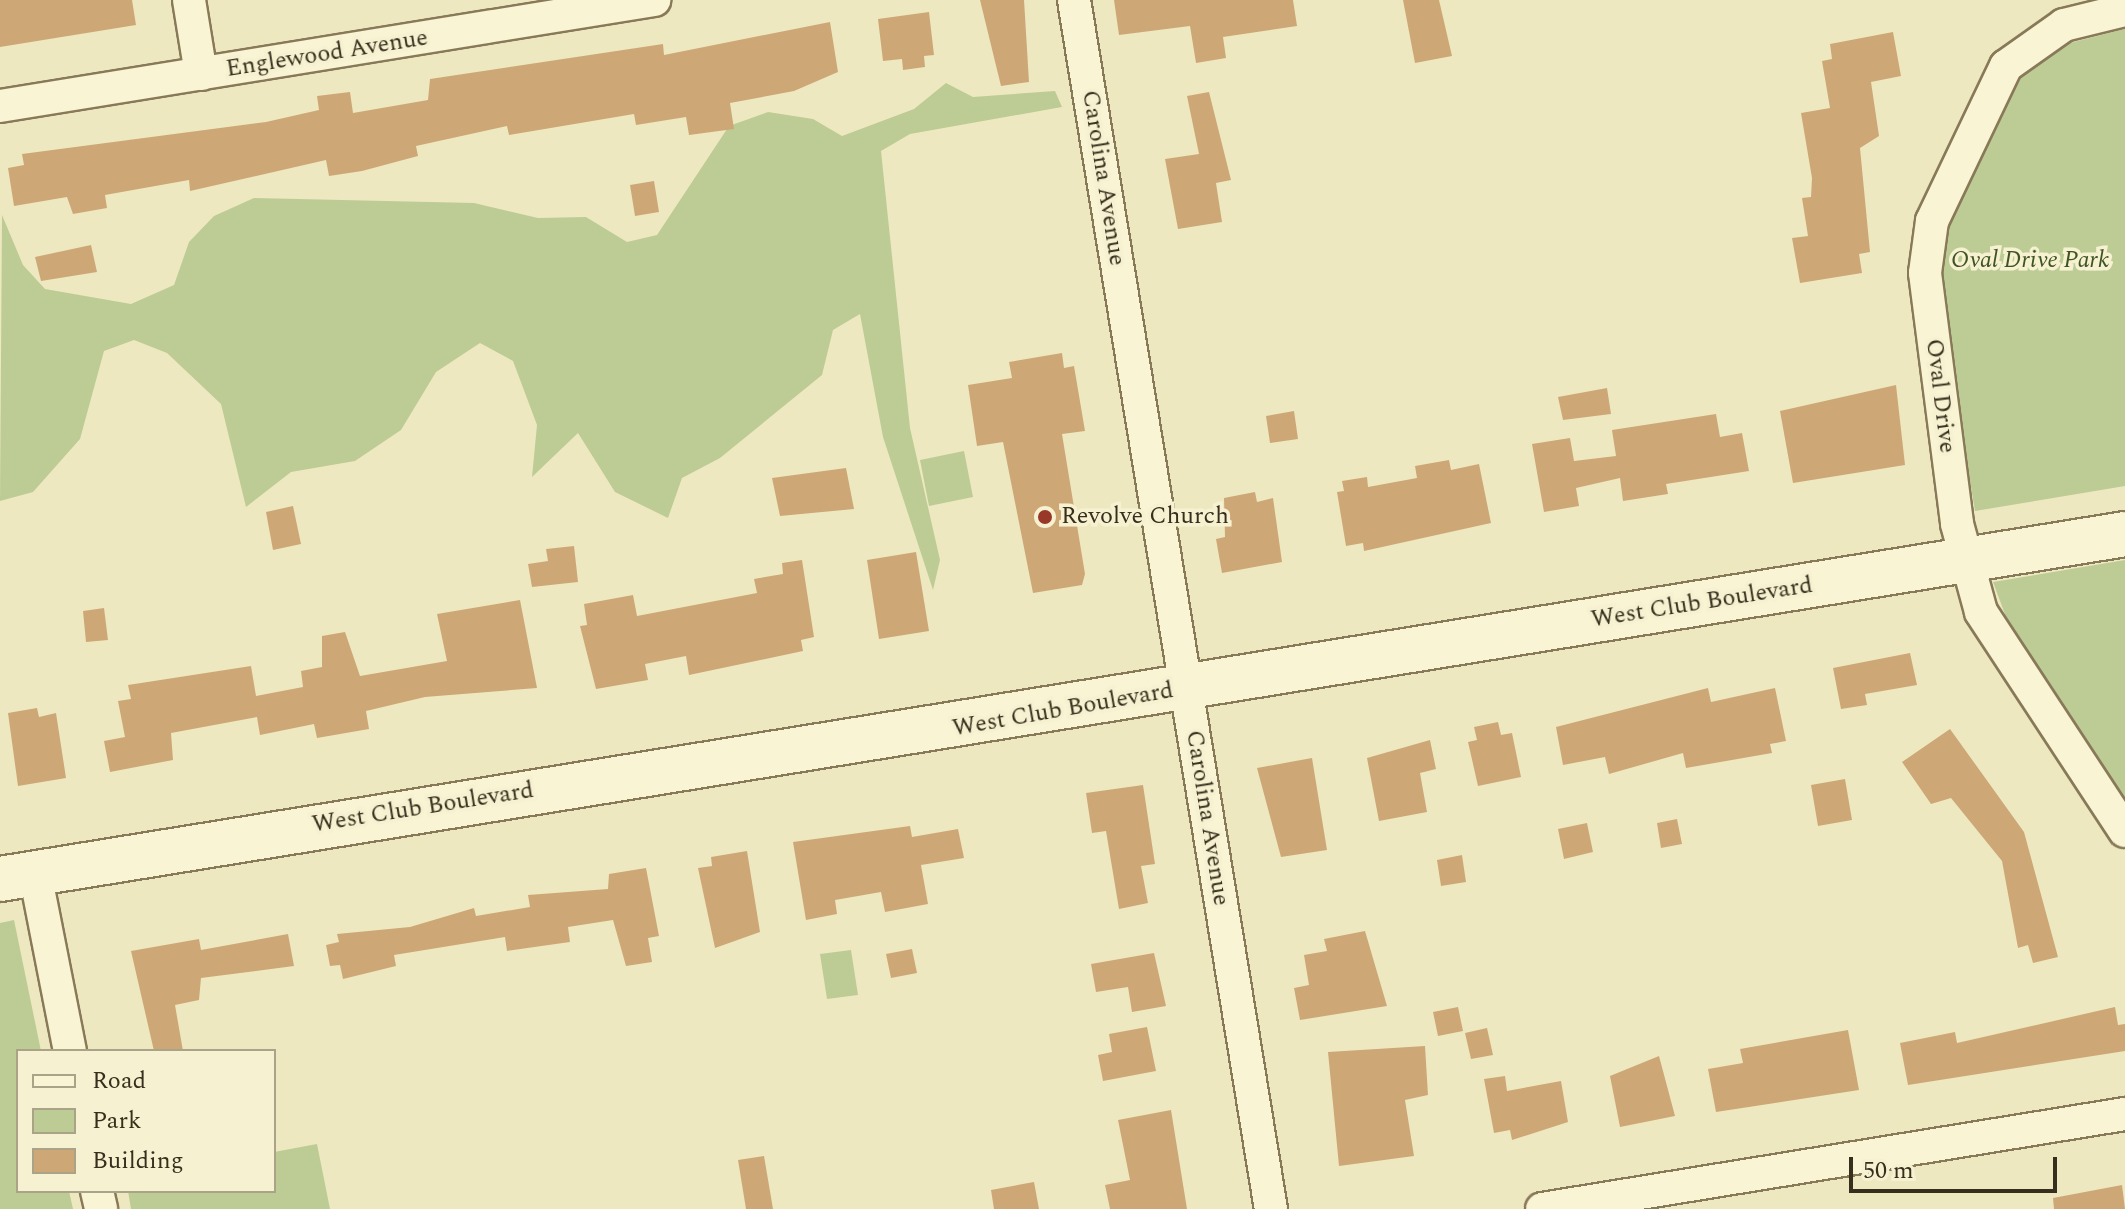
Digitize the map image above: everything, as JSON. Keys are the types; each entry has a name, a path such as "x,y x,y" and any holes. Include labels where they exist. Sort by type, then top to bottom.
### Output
{"street":[{"path":"189,0 201,74"},
{"name":"Carolina Avenue","path":"1074,0 1271,1209"},
{"name":"Englewood Avenue","path":"0,106 640,1"},
{"name":"Oval Drive","path":"2125,10 2064,25 2006,66 1932,221 1925,273 1966,559 1981,612 2125,831"},
{"name":"West Club Boulevard","path":"18,876 1186,689 2125,534"},
{"path":"18,876 69,1049"},
{"path":"1542,1209 2125,1114"}],"green space":[{"name":"Oval Drive Park","path":"2125,29 2125,486 1975,511 1937,285 1940,225 2012,83 2050,48"},
{"path":"946,83 973,97 1055,91 1062,107 910,134 881,151 910,428 940,560 933,590 883,437 860,314 833,330 822,375 720,458 682,478 668,518 615,492 578,433 532,477 537,425 513,361 480,343 436,372 401,430 355,461 291,472 246,507 221,404 167,353 134,340 104,351 80,439 33,492 0,501 2,215 23,265 45,289 131,304 174,285 189,242 214,216 254,198 474,203 538,218 586,217 627,242 657,235 729,126 768,112 813,119 842,136 914,109"},
{"path":"964,451 973,497 929,506 920,460"},
{"path":"2125,560 2125,799 2009,625 1993,582"},
{"path":"14,920 41,1049 16,1049 16,1193 69,1193 73,1209 0,1209 0,923"},
{"path":"851,950 858,995 827,999 820,954"},
{"path":"317,1144 330,1209 131,1209 128,1193 276,1193 276,1152"}],"building":[{"path":"0,0 132,0 136,25 0,47"},
{"path":"980,0 1024,0 1029,82 1001,86"},
{"path":"1114,0 1293,0 1297,26 1223,37 1226,58 1196,63 1190,26 1119,35"},
{"path":"1403,0 1439,0 1452,56 1415,63"},
{"path":"929,12 934,55 924,56 925,67 903,70 902,59 883,61 878,19"},
{"path":"830,22 838,72 794,91 730,103 734,129 689,135 686,117 636,125 634,114 509,135 507,126 416,146 418,156 362,171 329,176 326,160 190,191 189,180 105,195 107,208 73,214 67,197 14,206 8,168 24,165 22,154 266,122 319,110 317,96 350,92 353,113 428,100 430,79 663,44 664,55"},
{"path":"1893,32 1901,76 1871,82 1879,136 1860,148 1870,252 1859,254 1862,273 1800,283 1792,238 1808,236 1802,198 1811,197 1812,178 1801,113 1830,108 1822,61 1832,59 1830,44"},
{"path":"1209,92 1231,180 1216,183 1222,222 1178,229 1165,159 1199,154 1187,96"},
{"path":"654,181 659,212 635,216 630,185"},
{"path":"91,245 97,272 41,281 35,257"},
{"name":"Revolve Church","path":"1062,353 1064,368 1074,366 1085,431 1062,434 1085,574 1082,585 1033,593 1003,442 977,446 968,385 1012,378 1009,362"},
{"path":"1896,385 1905,465 1793,483 1780,411"},
{"path":"1607,388 1611,414 1563,420 1558,397"},
{"path":"1294,411 1298,439 1270,443 1266,416"},
{"path":"1716,414 1720,437 1742,433 1749,471 1666,484 1668,494 1623,501 1620,478 1576,488 1579,506 1544,512 1532,444 1570,438 1574,461 1616,456 1612,430"},
{"path":"1449,460 1451,470 1479,464 1491,523 1364,551 1363,543 1346,546 1337,492 1344,491 1342,481 1367,477 1368,487 1417,478 1415,466"},
{"path":"846,468 854,509 780,516 772,478"},
{"path":"1255,492 1257,502 1273,498 1282,562 1222,573 1216,539 1225,537 1224,498"},
{"path":"293,506 301,544 273,550 266,512"},
{"path":"574,546 578,582 532,587 528,564 548,561 546,549"},
{"path":"916,552 929,631 879,639 867,560"},
{"path":"802,560 814,637 801,640 803,651 689,675 686,656 645,664 648,680 596,689 580,626 587,625 584,604 633,595 637,616 757,593 754,579 783,574 782,563"},
{"path":"520,600 537,688 425,697 366,711 369,729 317,738 314,724 260,735 257,717 171,733 173,760 110,772 104,741 125,737 118,701 131,699 128,685 251,666 256,696 303,687 301,671 322,667 322,636 345,632 360,676 447,661 437,614"},
{"path":"104,608 108,640 86,642 83,611"},
{"path":"1910,653 1917,685 1865,694 1867,705 1841,709 1833,668"},
{"path":"1708,688 1711,702 1775,688 1786,741 1770,744 1772,753 1686,768 1683,753 1609,774 1605,757 1563,765 1556,727"},
{"path":"37,708 39,717 56,713 66,778 18,786 8,713"},
{"path":"1498,722 1501,735 1512,733 1521,777 1478,786 1468,742 1477,740 1474,727"},
{"path":"1950,729 2024,832 2058,957 2033,963 2028,945 2018,948 2002,861 1951,798 1931,804 1902,762"},
{"path":"1430,740 1436,769 1420,773 1427,812 1379,821 1367,758"},
{"path":"1312,758 1327,850 1281,857 1257,768"},
{"path":"1845,779 1852,820 1818,826 1811,785"},
{"path":"1143,785 1155,864 1141,866 1148,903 1119,909 1106,831 1092,833 1086,793"},
{"path":"1677,819 1682,844 1661,848 1657,823"},
{"path":"1587,823 1593,852 1564,859 1558,829"},
{"path":"910,826 912,837 958,829 964,858 921,865 928,904 885,912 881,892 835,900 837,914 806,920 793,842"},
{"path":"747,851 760,932 715,948 698,868 712,866 711,857"},
{"path":"1462,855 1466,882 1441,886 1437,860"},
{"path":"646,868 659,936 648,938 652,962 626,966 613,920 568,927 570,942 507,951 505,937 394,955 396,966 343,979 340,965 330,966 326,945 339,942 337,934 410,927 474,908 476,916 530,907 528,895 608,889 609,874"},
{"path":"1365,931 1387,1006 1300,1020 1294,988 1309,985 1304,955 1327,951 1324,939"},
{"path":"288,934 294,966 201,978 199,1000 175,1005 183,1049 154,1049 131,951 199,939 201,950"},
{"path":"912,949 917,973 891,978 886,954"},
{"path":"1154,953 1166,1006 1132,1012 1128,987 1096,992 1091,964"},
{"path":"1458,1007 1463,1031 1438,1036 1433,1012"},
{"path":"2115,1007 2118,1025 2125,1024 2125,1051 1908,1085 1900,1043 1955,1032 1957,1043"},
{"path":"1147,1027 1156,1071 1103,1081 1098,1055 1112,1052 1109,1034"},
{"path":"1487,1028 1493,1055 1471,1059 1465,1033"},
{"path":"1848,1030 1859,1090 1716,1112 1708,1069 1743,1063 1740,1049"},
{"path":"1425,1046 1428,1095 1405,1100 1414,1156 1339,1166 1328,1052"},
{"path":"1659,1056 1675,1116 1620,1127 1610,1076"},
{"path":"1505,1076 1507,1091 1561,1081 1568,1122 1512,1140 1510,1130 1494,1133 1484,1079"},
{"path":"1171,1110 1187,1209 1110,1209 1105,1185 1130,1180 1118,1120"},
{"path":"764,1156 773,1209 746,1209 738,1160"},
{"path":"1034,1182 1039,1209 994,1209 991,1190"},
{"path":"2122,1185 2125,1209 2054,1209 2053,1198"}],"place":[{"name":"Revolve Church","path":"1045,517"}]}
